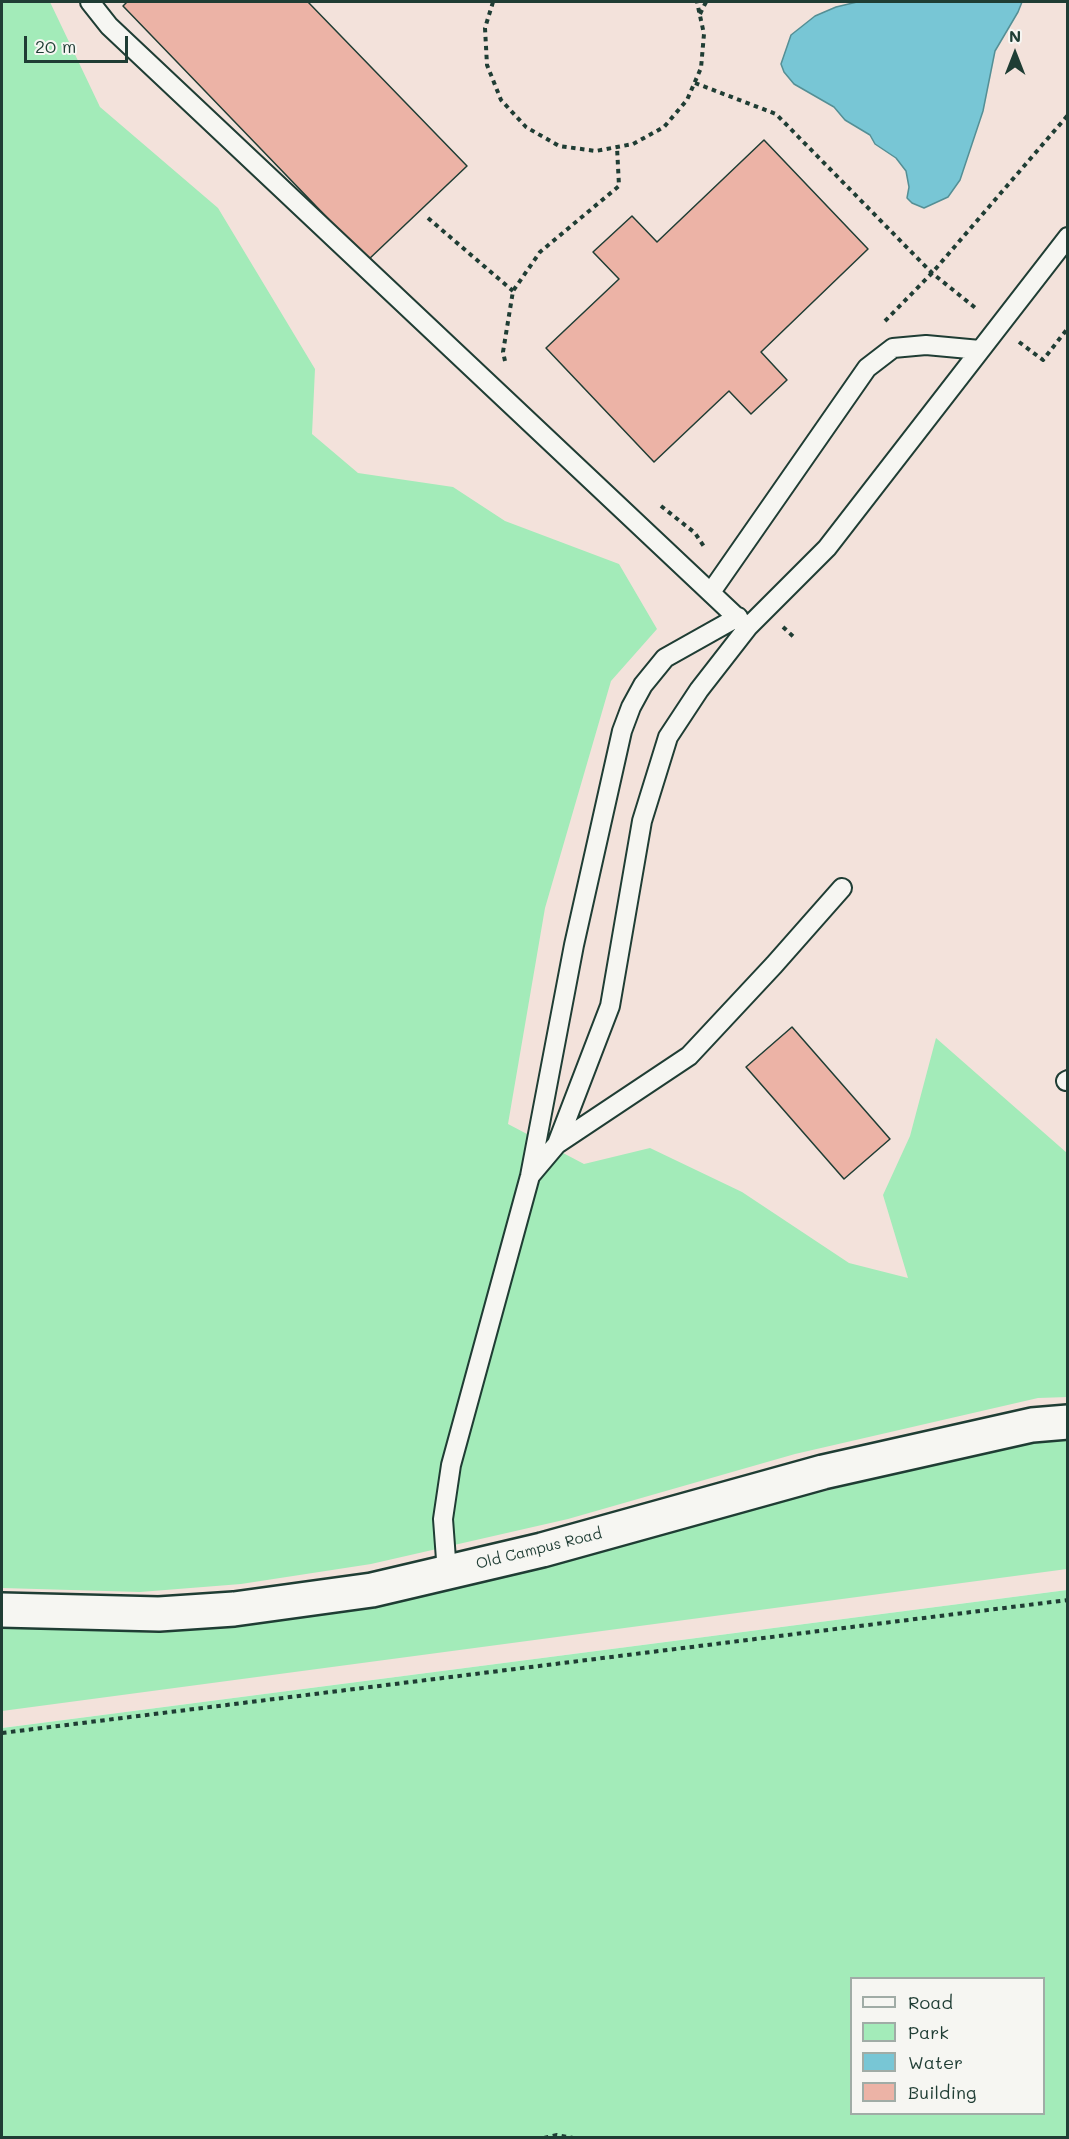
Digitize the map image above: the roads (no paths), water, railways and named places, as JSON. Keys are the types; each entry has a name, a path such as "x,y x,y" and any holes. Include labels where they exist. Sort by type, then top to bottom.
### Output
{"street":[{"name":"Old Campus Road","path":"2,1611 159,1614 234,1610 372,1590 542,1550 823,1472 1032,1425 1068,1422"}],"lane":[{"path":"90,2 109,26 743,622"},
{"path":"447,1573 443,1519 451,1465 530,1176 574,945 622,731 631,707 643,685 665,658 761,614 827,548 1068,237"},
{"path":"711,592 867,368 893,348 926,345 980,350"},
{"path":"557,1144 610,1006 642,822 668,738 743,622"},
{"path":"530,1176 557,1144 689,1056 842,888"}],"water":[{"path":"857,2 1022,2 995,51 983,111 960,180 948,197 924,208 907,198 909,187 906,171 896,158 875,144 870,135 845,120 834,107 794,84 784,72 781,64 791,35 815,16 836,7"}]}
